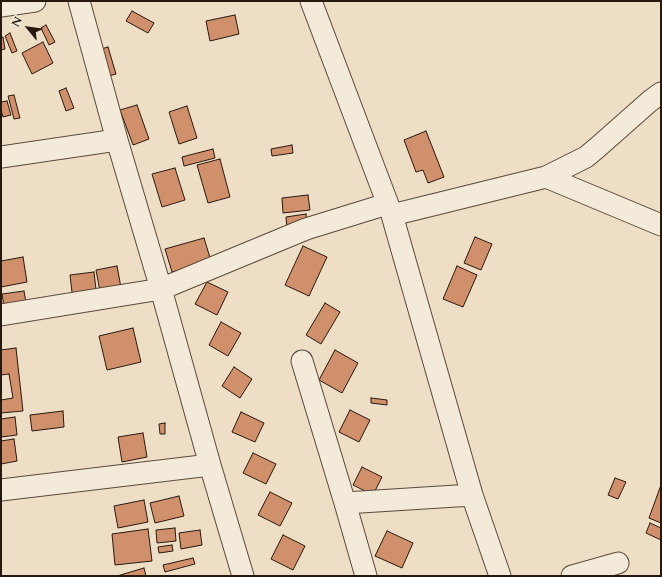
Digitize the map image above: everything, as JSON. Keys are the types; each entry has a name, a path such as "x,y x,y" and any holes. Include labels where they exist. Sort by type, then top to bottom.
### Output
{"street":[{"path":"1,6 35,1"},
{"path":"79,1 117,140 243,576"},
{"path":"311,1 389,210 472,495 500,576"},
{"path":"1,315 161,289 306,229 546,177 586,157 661,93"},
{"path":"1,157 117,140"},
{"path":"546,177 661,225"},
{"path":"302,361 366,576"},
{"path":"1,490 210,465"},
{"path":"345,503 472,495"},
{"path":"572,576 618,563"}],"building":[{"path":"132,11 154,23 148,33 126,21"},
{"path":"235,15 239,34 210,41 206,21"},
{"path":"46,25 55,42 49,45 41,28"},
{"path":"10,33 17,51 12,53 5,36"},
{"path":"1,37 3,37 5,49 1,50"},
{"path":"43,42 53,63 32,74 22,53"},
{"path":"108,47 116,74 101,78 94,51"},
{"path":"66,88 74,108 66,111 59,91"},
{"path":"14,95 20,118 14,119 8,96"},
{"path":"7,101 11,115 3,117 1,102"},
{"path":"137,105 149,139 133,145 120,110"},
{"path":"187,106 197,138 179,144 169,112"},
{"path":"426,131 444,177 428,183 423,170 416,172 404,140"},
{"path":"292,145 293,153 272,156 271,149"},
{"path":"213,149 215,158 184,166 182,157"},
{"path":"220,159 230,197 208,203 197,165"},
{"path":"175,168 185,200 162,207 152,174"},
{"path":"308,195 310,210 283,213 282,198"},
{"path":"306,214 307,226 287,229 286,217"},
{"path":"475,237 492,244 481,270 464,263"},
{"path":"204,238 211,261 172,272 165,249"},
{"path":"303,246 327,257 309,296 285,285"},
{"path":"23,257 27,282 1,287 1,261"},
{"path":"117,266 122,293 101,297 96,270"},
{"path":"457,266 477,275 463,307 443,299"},
{"path":"94,272 97,298 73,301 70,275"},
{"path":"207,282 228,292 217,315 195,304"},
{"path":"24,291 27,309 5,313 2,294"},
{"path":"325,303 340,312 321,344 306,335"},
{"path":"221,322 241,333 228,356 209,345"},
{"path":"133,328 141,362 107,370 99,336"},
{"path":"16,348 23,411 1,413 1,350"},
{"path":"335,350 358,363 342,393 319,380"},
{"path":"234,367 252,379 240,398 222,386"},
{"path":"9,374 13,398 1,400 1,375"},
{"path":"371,398 387,400 387,405 371,403"},
{"path":"350,410 370,420 359,442 339,432"},
{"path":"63,411 64,427 32,431 30,415"},
{"path":"241,412 264,423 255,442 232,432"},
{"path":"15,417 17,435 1,437 1,419"},
{"path":"165,423 165,434 160,434 159,424"},
{"path":"143,433 147,457 122,462 118,437"},
{"path":"14,439 17,461 1,464 1,441"},
{"path":"253,453 276,464 266,484 243,473"},
{"path":"362,467 382,477 373,495 353,485"},
{"path":"615,478 626,482 618,499 608,495"},
{"path":"661,485 661,523 649,518"},
{"path":"270,492 292,503 280,526 258,515"},
{"path":"179,496 184,516 155,523 150,503"},
{"path":"144,500 148,522 118,528 114,506"},
{"path":"650,523 661,528 661,540 646,533"},
{"path":"175,528 176,541 157,543 156,530"},
{"path":"148,529 152,561 115,565 112,534"},
{"path":"200,530 202,545 181,549 179,533"},
{"path":"387,531 413,543 402,568 375,556"},
{"path":"283,535 305,546 293,570 271,559"},
{"path":"172,545 173,551 159,553 158,547"},
{"path":"193,558 195,564 165,572 163,565"},
{"path":"144,568 146,576 117,576"}]}
